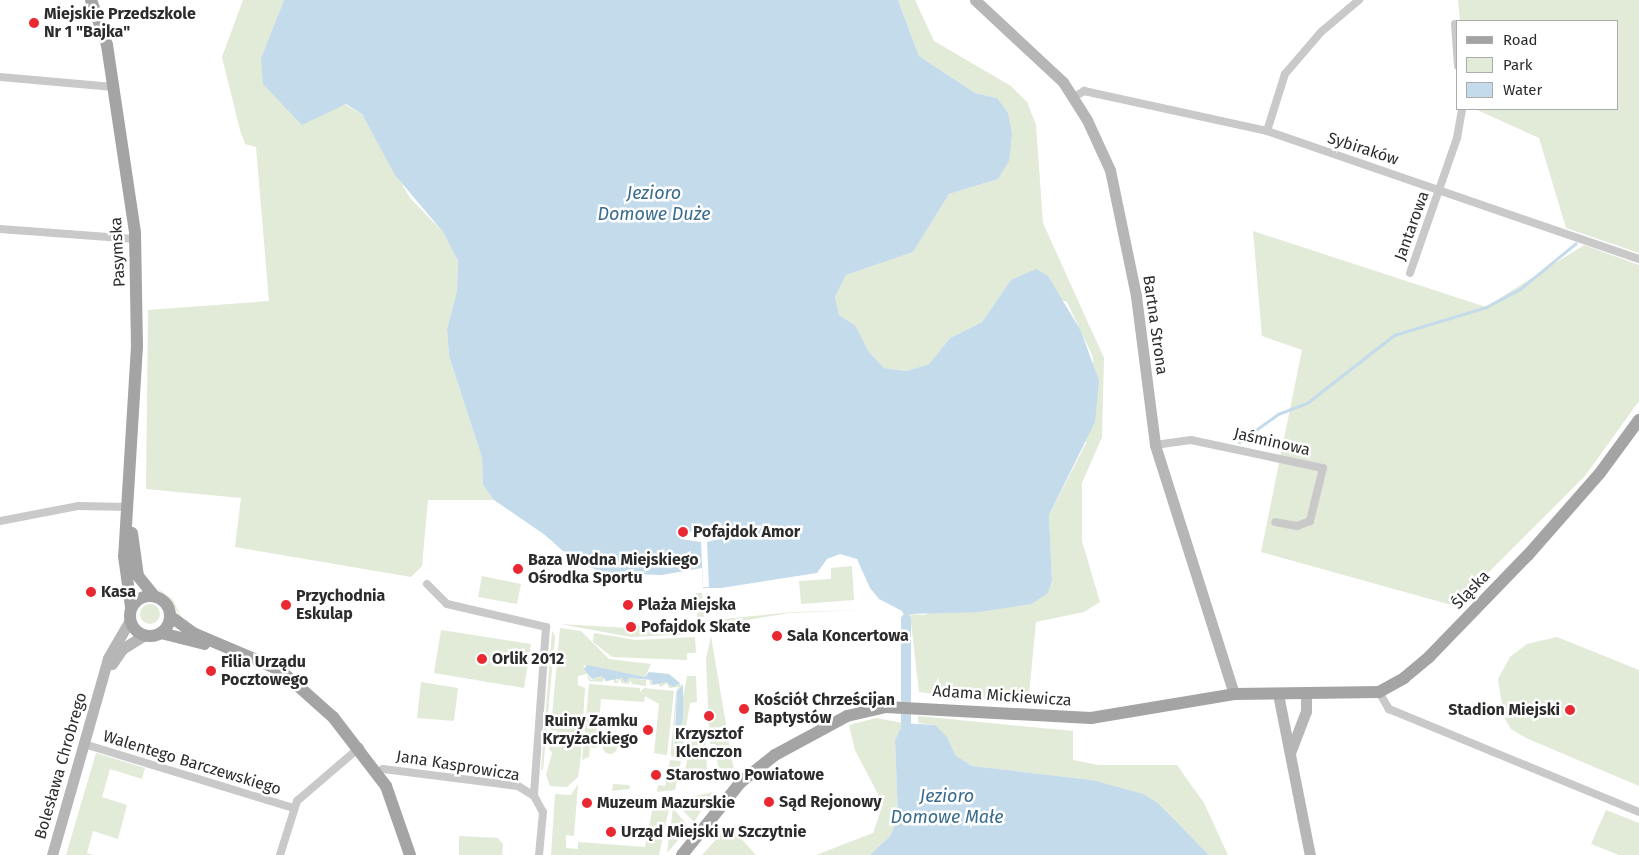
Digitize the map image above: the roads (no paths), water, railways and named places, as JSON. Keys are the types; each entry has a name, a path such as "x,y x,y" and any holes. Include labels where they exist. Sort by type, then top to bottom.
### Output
{"main road":[{"name":"Pasymska","path":"91,0 104,33 114,86 135,239 137,322 130,507 124,571 131,607"},
{"name":"Śląska","path":"1278,694 1379,692 1404,678 1430,657 1528,555 1600,473 1639,420"},
{"name":"Pasymska","path":"130,507 138,576 154,596"},
{"path":"241,653 160,634 143,636 130,620 131,607 139,599 154,596 170,616 193,633 241,653 296,682 360,747 378,772 400,816 410,855"},
{"path":"160,634 170,616"},
{"name":"Adama Mickiewicza","path":"682,855 741,782 809,734 847,716 897,706 914,706 1091,718 1234,694 1278,694"}],"street":[{"name":"Bartna Strona","path":"975,0 1074,98 1098,143 1118,197 1154,445 1234,694"},
{"path":"1267,131 1285,74 1321,32 1359,0"},
{"path":"1455,24 1456,38"},
{"path":"0,77 114,86"},
{"name":"Sybiraków","path":"1074,98 1084,91 1267,131 1440,188 1639,258"},
{"name":"Jantarowa","path":"1410,273 1440,188 1462,110"},
{"path":"0,229 135,239"},
{"name":"Jaśminowa","path":"1154,445 1191,440 1323,468 1310,521 1297,526 1275,522"},
{"path":"0,521 78,506 130,507"},
{"path":"427,584 448,604 546,627 534,796 542,812 539,855"},
{"name":"Bolesława Chrobrego","path":"53,855 102,686 108,658 130,620"},
{"name":"Bolesława Chrobrego","path":"102,686 122,649 143,636"},
{"path":"1379,692 1389,709 1639,812"},
{"path":"1278,694 1310,855"},
{"path":"1290,753 1306,710 1306,694"},
{"name":"Walentego Barczewskiego","path":"84,744 293,808"},
{"path":"280,855 293,808 360,747"},
{"name":"Jana Kasprowicza","path":"378,772 383,769 518,786 534,796"}],"water":[{"name":"Jezioro Domowe Duże","path":"284,0 898,0 919,56 975,93 997,98 1008,113 1012,134 1009,161 998,179 949,194 913,252 846,275 835,297 839,315 855,325 869,352 884,368 907,371 929,364 950,338 982,322 1011,280 1036,269 1048,276 1081,331 1099,381 1095,422 1049,515 1052,580 1048,593 1031,604 979,612 910,614 906,619 902,611 879,599 870,588 857,559 840,554 827,559 817,573 721,588 703,588 702,568 662,575 604,573 573,560 545,535 494,500 483,485 482,458 449,356 447,329 457,291 458,261 443,232 395,175 362,114 346,104 302,125 263,84 261,58"},
{"path":"587,665 645,677 649,672 669,674 680,683 673,687 666,682 653,685 652,680 629,678 626,683 622,678 607,681 602,676 592,679 584,669"},
{"path":"683,684 683,717 674,752 677,692"},
{"name":"Jezioro Domowe Małe","path":"903,723 935,725 947,737 955,755 972,766 1092,780 1143,794 1159,804 1209,855 870,855 890,836 898,819 895,740"}],"waterway":[{"path":"1239,442 1278,414 1307,403 1394,335 1486,307 1520,289 1576,243"},
{"path":"906,619 906,724"}],"place":[{"name":"Miejskie Przedszkole Nr 1 \"Bajka\"","path":"34,23"},
{"name":"Pofajdok Amor","path":"683,532"},
{"name":"Baza Wodna Miejskiego Ośrodka Sportu","path":"518,569"},
{"name":"Kasa","path":"91,592"},
{"name":"Przychodnia Eskulap","path":"286,605"},
{"name":"Plaża Miejska","path":"628,605"},
{"name":"Pofajdok Skate","path":"631,627"},
{"name":"Sala Koncertowa","path":"777,636"},
{"name":"Orlik 2012","path":"482,659"},
{"name":"Filia Urządu Pocztowego","path":"211,671"},
{"name":"Kościół Chrześcijan Baptystów","path":"744,709"},
{"name":"Stadion Miejski","path":"1570,710"},
{"name":"Krzysztof Klenczon","path":"709,716"},
{"name":"Ruiny Zamku Krzyżackiego","path":"648,730"},
{"name":"Starostwo Powiatowe","path":"656,775"},
{"name":"Sąd Rejonowy","path":"769,802"},
{"name":"Muzeum Mazurskie","path":"587,803"},
{"name":"Urząd Miejski w Szczytnie","path":"611,832"}]}
